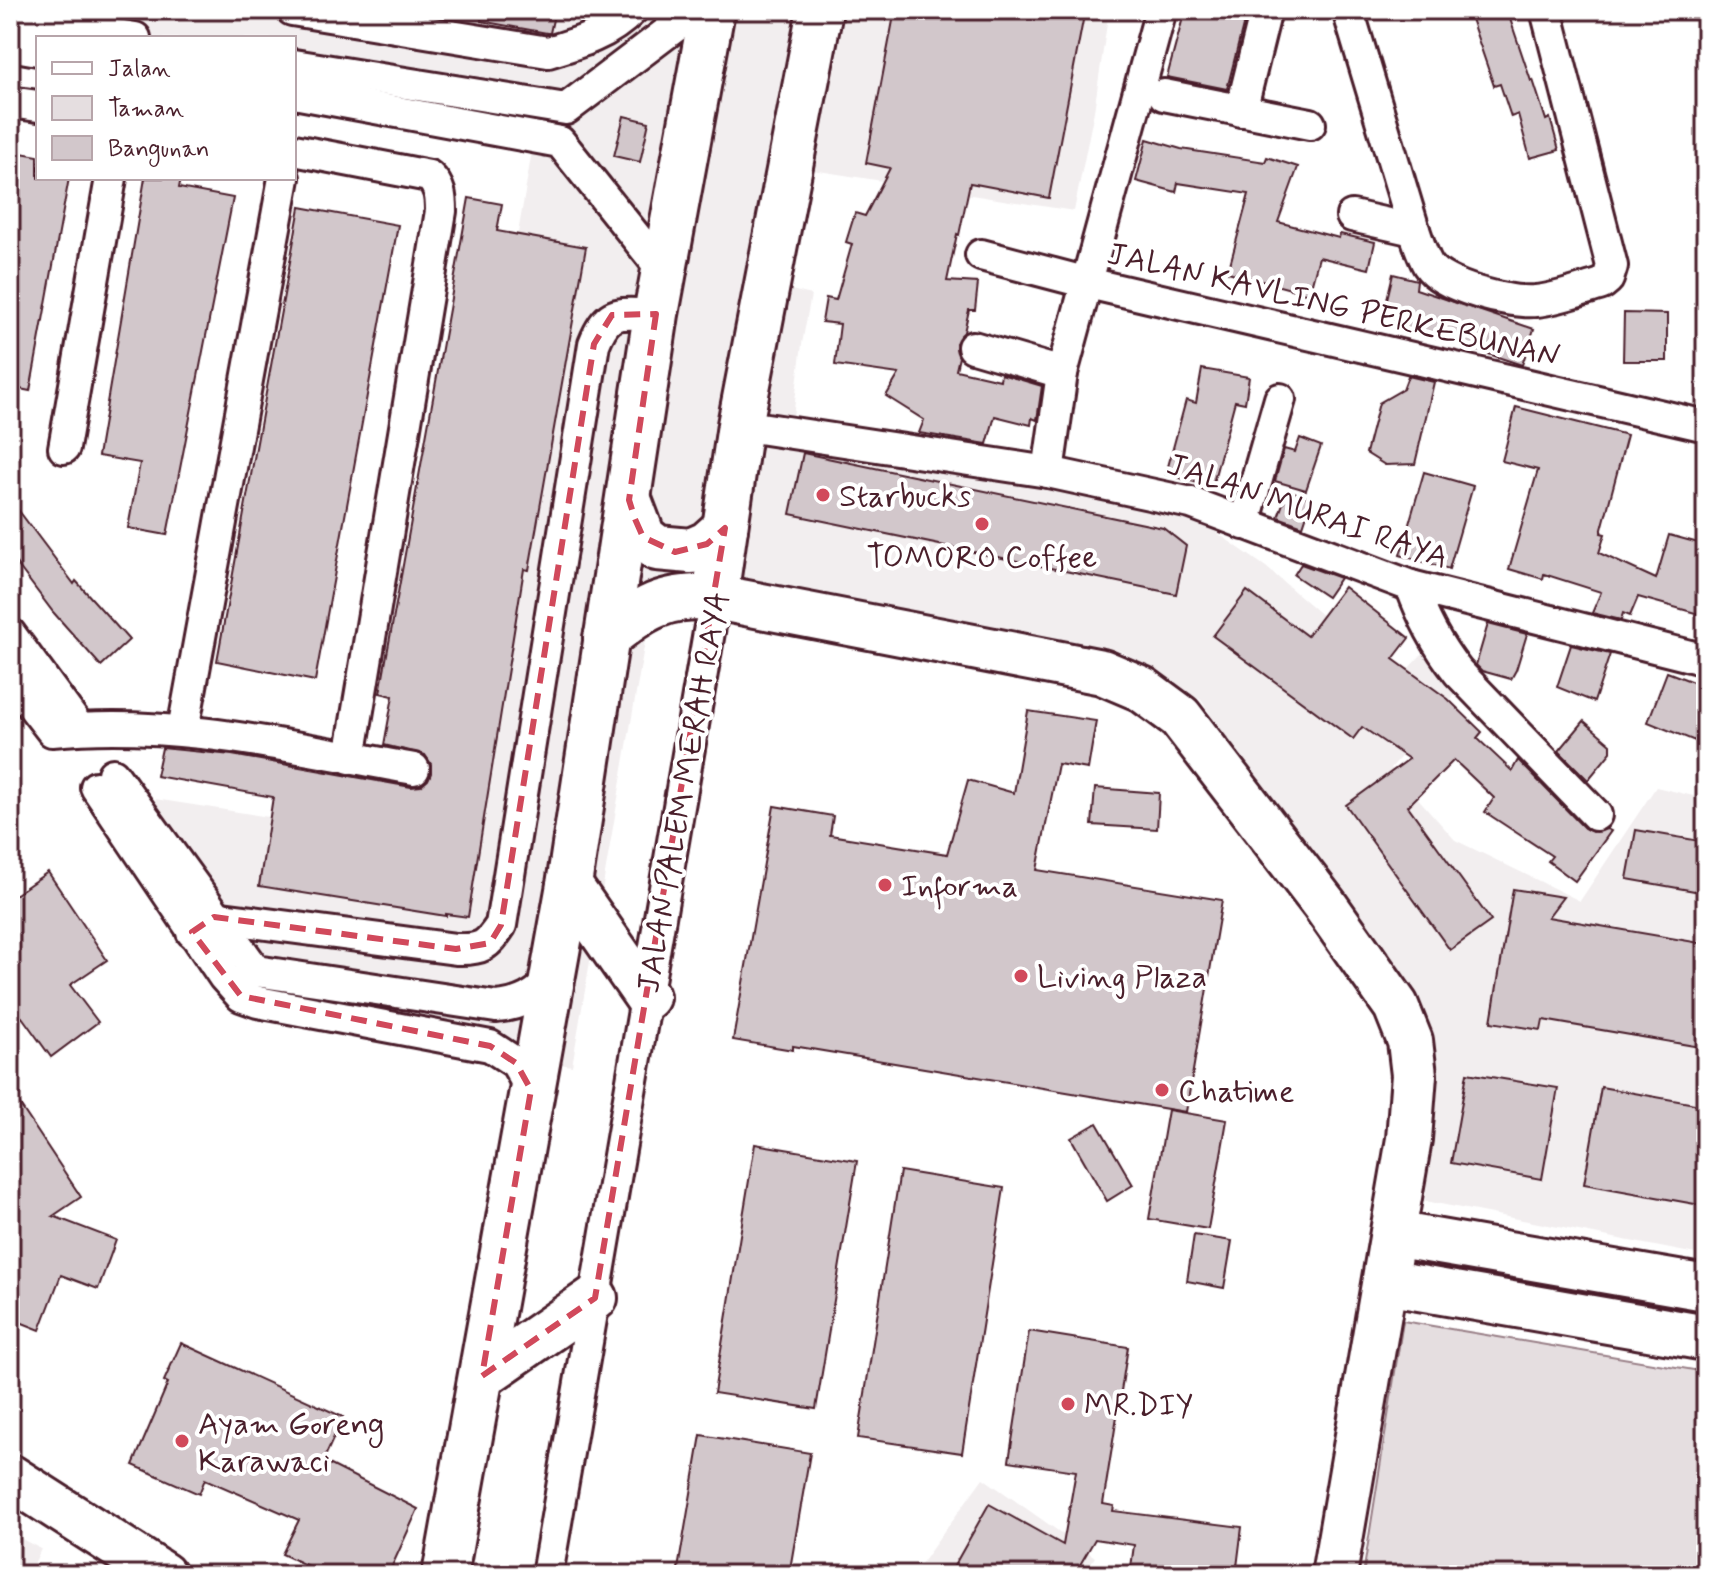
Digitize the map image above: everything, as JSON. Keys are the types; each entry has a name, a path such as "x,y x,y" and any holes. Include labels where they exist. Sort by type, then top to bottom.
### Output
{"street":[{"path":"292,10 548,52 587,41 632,10"},
{"path":"296,93 566,109 697,10"},
{"path":"445,1575 569,885 656,314 712,10"},
{"name":"JALAN PALEM MERAH RAYA","path":"547,1575 715,597 740,425 820,10"},
{"path":"981,255 1088,283 1161,10"},
{"path":"1241,111 1266,10"},
{"path":"1348,10 1414,230 1428,265 1439,277 1452,284 1518,301 1537,301 1602,284 1608,279 1612,260 1546,10"},
{"path":"10,17 35,37"},
{"path":"38,36 73,25 125,36"},
{"path":"296,66 560,142 664,272"},
{"path":"1164,95 1310,124"},
{"path":"10,102 36,106"},
{"path":"560,142 566,109"},
{"path":"296,150 429,176 436,183 441,196 350,758"},
{"path":"64,448 111,180"},
{"path":"183,730 284,180"},
{"path":"1352,216 1414,230"},
{"name":"JALAN KAVLING PERKEBUNAN","path":"1048,472 1062,373 1088,283 1706,426"},
{"path":"203,924 456,949 474,949 490,943 501,925 594,344 603,323 612,315 656,314"},
{"path":"973,347 1062,373"},
{"path":"1244,524 1280,399"},
{"name":"JALAN MURAI RAYA","path":"740,425 1048,472 1191,503 1411,586 1706,660"},
{"path":"629,500 643,537 657,548 691,551 707,544 725,528"},
{"path":"1411,586 1428,629 1458,672 1596,815"},
{"path":"606,638 637,614 667,599 715,597 1102,672 1142,689 1180,717 1324,904 1396,1006 1410,1041 1414,1075 1409,1139 1334,1575"},
{"path":"10,634 66,730"},
{"path":"10,677 66,730 183,730 414,769"},
{"path":"104,780 203,924 224,977 241,996 258,1002 490,1046 516,1063 531,1090"},
{"path":"569,885 647,997"},
{"path":"203,924 256,971 279,975 496,1007 513,1006 528,999 553,978"},
{"path":"1393,1234 1706,1288"},
{"path":"1385,1282 1706,1338"},
{"path":"482,1376 595,1298"},
{"path":"10,1477 163,1575"}],"highlighted area":[{"path":"656,314 629,500 635,519 643,537 675,552 707,544 725,528 595,1298 482,1376 531,1090 516,1063 490,1046 241,996 192,932 214,917 456,949 490,943 501,925 594,344 612,315"}],"shaded area":[{"path":"10,10 1109,10 1094,111 1074,211 806,169 784,288 811,295 790,442 1047,488 1203,523 1266,567 1397,680 1425,651 1459,690 1391,768 1455,840 1580,901 1656,787 1706,799 1706,1256 1425,1201 1437,1090 1419,1029 1201,700 1123,652 656,577 572,1066 260,1015 155,799 415,840 532,151 296,110 296,36 36,36 36,67 10,62"},
{"path":"983,1478 1095,1557 1083,1575 913,1575"},
{"path":"10,1533 41,1549 29,1575 10,1575"}],"green space":[{"path":"1403,1321 1706,1372 1706,1575 1363,1575"}],"building":[{"path":"482,10 555,10 550,33 547,33 481,21"},
{"path":"895,10 1085,10 1049,198 970,183 957,234 947,281 978,283 975,310 969,310 964,332 956,343 959,357 956,370 1000,380 1001,374 1042,386 1037,420 1032,418 1031,425 995,416 987,444 919,433 924,420 886,396 899,374 835,365 840,324 822,322 826,298 836,300 852,244 846,242 855,213 865,216 890,168 866,163"},
{"path":"1185,10 1247,10 1227,89 1167,77"},
{"path":"1468,10 1507,10 1546,120 1550,118 1559,150 1530,158 1518,114 1511,117 1500,84 1494,86"},
{"path":"624,116 649,122 640,162 614,156"},
{"path":"1147,139 1181,149 1265,162 1267,157 1298,167 1278,222 1339,238 1340,234 1375,242 1369,269 1319,257 1309,294 1228,272 1249,194 1178,183 1176,192 1136,181"},
{"path":"10,151 36,156 36,180 69,180 30,391 10,387 10,284 15,259 10,258"},
{"path":"145,180 181,180 179,188 233,198 167,535 128,528 140,463 98,456"},
{"path":"469,198 502,204 497,231 586,247 529,570 524,569 468,917 259,886 273,797 156,776 162,748 232,755 411,787 421,786 428,780 431,764 425,755 384,745 393,696 380,693"},
{"path":"300,207 398,225 315,681 217,661"},
{"path":"1393,274 1417,280 1416,289 1534,329 1522,365 1460,343 1381,324"},
{"path":"1624,313 1667,314 1667,361 1623,361"},
{"path":"1202,369 1249,377 1245,403 1235,401 1212,487 1166,474 1186,400 1196,403"},
{"path":"1408,376 1434,382 1415,464 1385,465 1366,453 1379,403 1403,389"},
{"path":"1516,407 1627,435 1601,533 1605,534 1599,553 1656,579 1669,535 1706,545 1706,616 1638,597 1630,616 1623,613 1621,620 1592,613 1601,592 1544,574 1543,579 1509,569 1538,470 1502,461"},
{"path":"1300,438 1321,446 1306,490 1275,481 1284,449 1295,452"},
{"path":"803,453 1163,528 1186,546 1176,594 790,514"},
{"path":"1424,472 1473,486 1449,569 1400,555"},
{"path":"1288,490 1312,499 1303,526 1278,517"},
{"path":"10,499 74,584 76,581 129,640 101,666 53,612 10,555"},
{"path":"1301,564 1340,578 1327,597 1294,575"},
{"path":"1344,587 1409,638 1393,659 1448,699 1482,732 1477,738 1512,771 1518,760 1584,828 1592,832 1611,831 1575,881 1548,861 1552,856 1485,812 1494,798 1454,760 1408,806 1491,921 1450,950 1346,805 1409,759 1362,727 1353,739 1213,636 1247,591 1307,636"},
{"path":"1488,624 1527,634 1511,679 1482,671 1476,665"},
{"path":"1571,645 1610,654 1594,702 1557,687"},
{"path":"1667,672 1706,687 1706,712 1695,741 1648,722"},
{"name":"Living Plaza","path":"1028,711 1096,721 1088,769 1058,764 1037,870 1222,900 1186,1112 793,1046 793,1050 733,1040 774,806 833,816 830,835 947,854 968,780 1014,793"},
{"path":"1584,721 1611,744 1611,752 1588,780 1559,751"},
{"path":"1095,788 1159,793 1157,829 1092,825"},
{"path":"1636,830 1706,842 1706,893 1627,879"},
{"path":"48,872 107,960 70,985 98,1022 51,1057 22,1017 10,1025 10,898"},
{"path":"1513,889 1563,897 1548,917 1706,944 1706,1048 1543,1020 1541,1030 1491,1022"},
{"path":"1467,1073 1558,1088 1542,1179 1451,1163"},
{"path":"1601,1087 1706,1106 1706,1206 1584,1184"},
{"path":"10,1090 81,1197 53,1216 116,1240 98,1289 61,1275 40,1330 10,1318"},
{"path":"1168,1110 1227,1120 1208,1229 1149,1219"},
{"path":"1097,1123 1133,1185 1107,1201 1071,1138"},
{"path":"755,1144 857,1161 816,1409 714,1393"},
{"path":"900,1171 1004,1188 962,1453 858,1438"},
{"path":"1194,1235 1232,1241 1224,1288 1187,1281"},
{"path":"1029,1331 1128,1347 1103,1504 1114,1506 1113,1511 1242,1527 1236,1575 1130,1575 1134,1545 1095,1539 1074,1575 949,1575 989,1504 1063,1545 1076,1471 1009,1461"},
{"path":"181,1343 343,1417 323,1461 418,1509 388,1575 327,1575 282,1554 299,1520 205,1479 199,1494 133,1465 168,1383 164,1381"},
{"path":"701,1435 810,1453 789,1575 677,1575"}],"place":[{"name":"Starbucks","path":"823,495"},
{"name":"TOMORO Coffee","path":"982,524"},
{"name":"Informa","path":"885,885"},
{"name":"Living Plaza","path":"1021,976"},
{"name":"Chatime","path":"1162,1090"},
{"name":"MR.DIY","path":"1068,1404"},
{"name":"Ayam Goreng Karawaci","path":"182,1441"}]}
